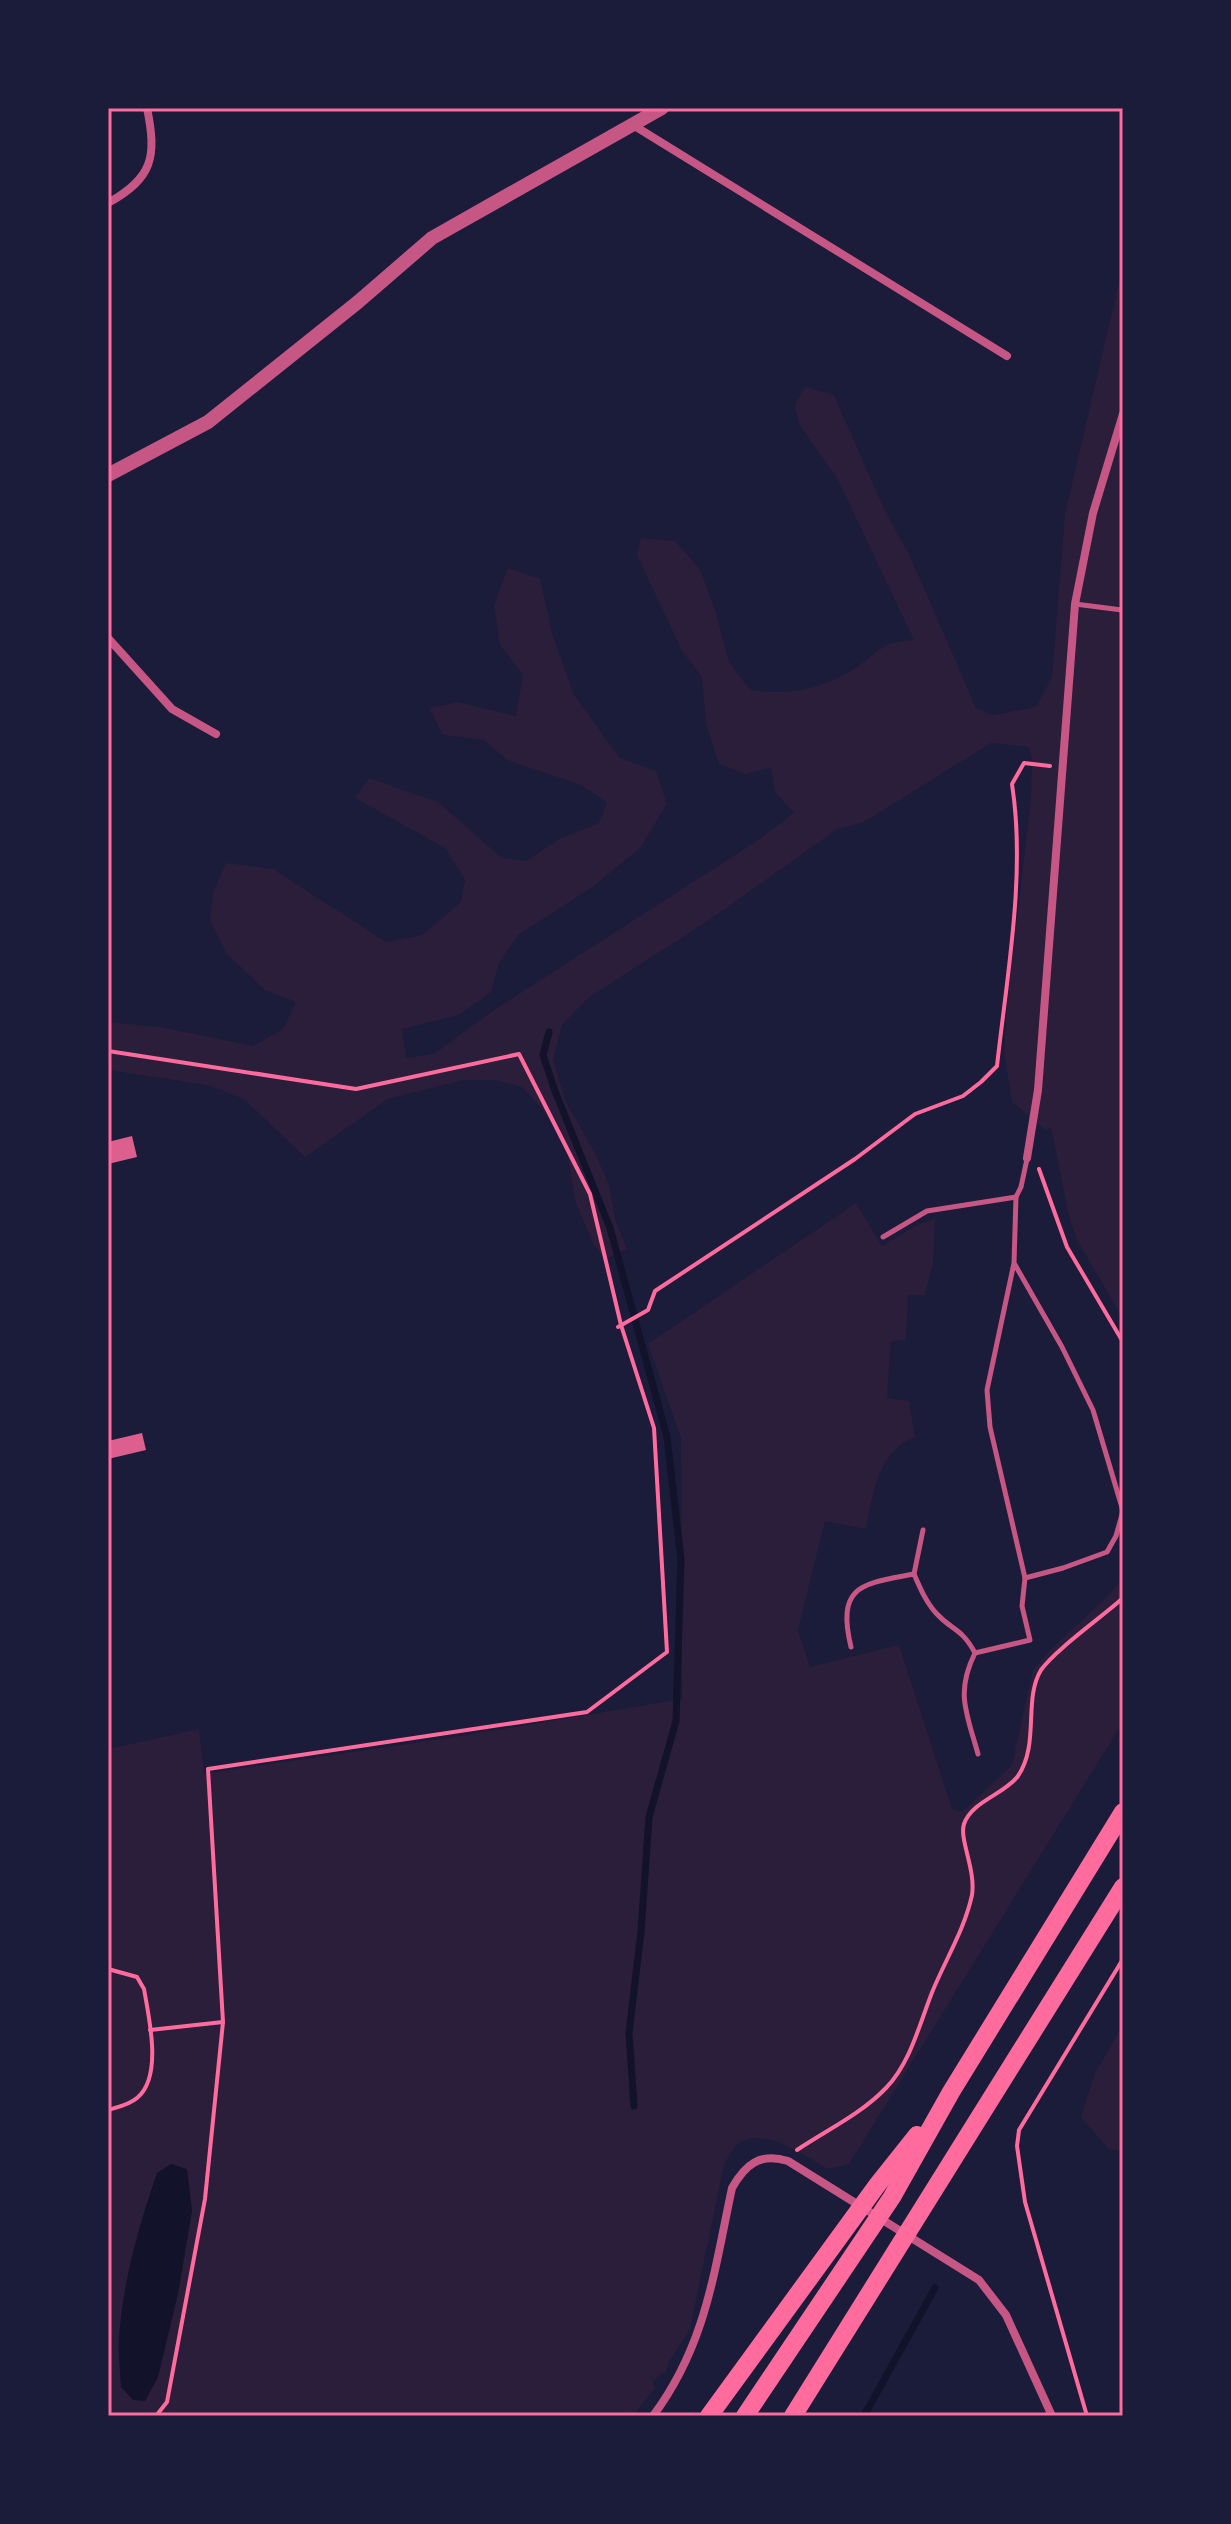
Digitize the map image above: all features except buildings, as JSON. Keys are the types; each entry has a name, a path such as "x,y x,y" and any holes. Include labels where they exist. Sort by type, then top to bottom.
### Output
{"highway":[{"path":"745,2416 892,2197 951,2092 1123,1812"},
{"path":"795,2416 1123,1887"},
{"path":"709,2416 878,2184 951,2092"}],"street":[{"path":"108,203 129,191 146,173 153,136 147,108"},
{"path":"108,475 208,422 358,302 432,238 662,108"},
{"path":"631,124 1007,356"},
{"path":"1027,1158 1038,1090 1065,768 1075,604 1093,513 1123,414"},
{"path":"108,638 172,709 216,734"},
{"path":"653,2416 669,2395 696,2341 732,2188 741,2173 753,2162 766,2157 792,2164 979,2280 1006,2315 1052,2416"}],"lane":[{"path":"1075,604 1122,610"},
{"path":"978,1754 963,1686 965,1672 975,1653 1030,1640 1022,1606 1025,1578 990,1427 987,1390 1014,1263 1016,1197 1027,1158"},
{"path":"883,1237 927,1211 1016,1197"},
{"path":"1014,1263 1062,1347 1093,1410 1123,1511 1116,1536 1107,1552 1025,1578"},
{"path":"923,1530 914,1574 931,1607 965,1635 975,1653"},
{"path":"851,1647 847,1615 851,1598 858,1588 867,1583 914,1574"}],"path":[{"path":"621,1325 648,1310 655,1291 855,1159 915,1114 963,1096 997,1066 1015,892 1017,818 1012,784 1024,763 1065,768"},
{"path":"108,1051 356,1089 519,1054 590,1194 621,1325 654,1428 667,1652 587,1712 208,1769 223,2022 205,2199 167,2402 156,2416"},
{"path":"1031,1136 1045,1191 1067,1247 1123,1342"},
{"path":"792,2164 798,2149 851,2117 888,2087 911,2048 972,1894 973,1870 963,1835 965,1822 975,1809 1017,1777 1031,1739 1034,1691 1041,1671 1123,1598"},
{"path":"1087,2416 1025,2202 1017,2146 1019,2130 1123,1959"},
{"path":"108,1969 137,1977 144,1989 152,2069 139,2097 108,2110"},
{"path":"150,2030 223,2022"}],"shaded area":[{"path":"1123,265 1123,1319 1077,1240 1069,1216 1051,1127 1046,1130 1012,1102 1004,1052 1031,799 1032,758 1028,747 991,743 864,822 836,830 712,918 588,998 562,1025 553,1060 566,1102 609,1185 616,1222 627,1249 605,1259 594,1245 575,1201 568,1156 546,1113 522,1087 495,1080 464,1080 388,1099 305,1157 244,1099 207,1085 108,1070 108,1022 161,1027 253,1046 283,1029 296,1002 265,990 226,953 210,921 213,893 226,863 273,869 386,942 422,935 461,902 465,880 445,848 355,798 369,778 438,802 502,858 526,861 561,838 599,823 607,802 581,785 507,760 484,740 443,735 429,708 458,702 516,716 523,675 500,645 494,605 508,568 540,579 552,633 574,695 620,758 656,771 667,804 640,848 594,886 518,935 499,963 491,992 459,1015 402,1029 406,1058 434,1054 491,1012 757,841 794,813 775,792 771,768 745,774 719,764 706,724 702,677 682,651 637,555 641,538 675,541 700,569 729,662 750,690 779,692 807,689 846,674 883,647 914,640 837,478 799,424 795,405 805,387 834,395 885,511 910,556 976,708 993,715 1036,707 1052,677 1065,514"},
{"path":"856,1203 882,1246 919,1224 935,1219 933,1262 925,1295 908,1295 906,1340 891,1341 887,1398 909,1401 915,1437 902,1444 885,1463 875,1488 866,1529 825,1521 798,1630 810,1667 899,1645 952,1809 962,1812 1012,1765 1033,1670 1123,1578 1123,1722 849,2164 828,2169 768,2139 744,2141 734,2148 724,2165 690,2329 668,2364 666,2373 661,2373 653,2382 655,2388 633,2416 108,2416 108,1749 199,1729 204,1774 682,1699 681,1438 648,1344"},
{"path":"1123,2025 1123,2151 1109,2149 1081,2117 1095,2073"},
{"path":"171,2164 187,2169 192,2211 178,2294 158,2377 145,2401 133,2400 121,2387 119,2343 124,2295 138,2233 157,2173"}],"waterway":[{"path":"549,1032 543,1055 610,1228 667,1437 681,1559 676,1721 649,1817 641,1932 629,2033 634,2106"},
{"path":"864,2416 935,2288"}]}
